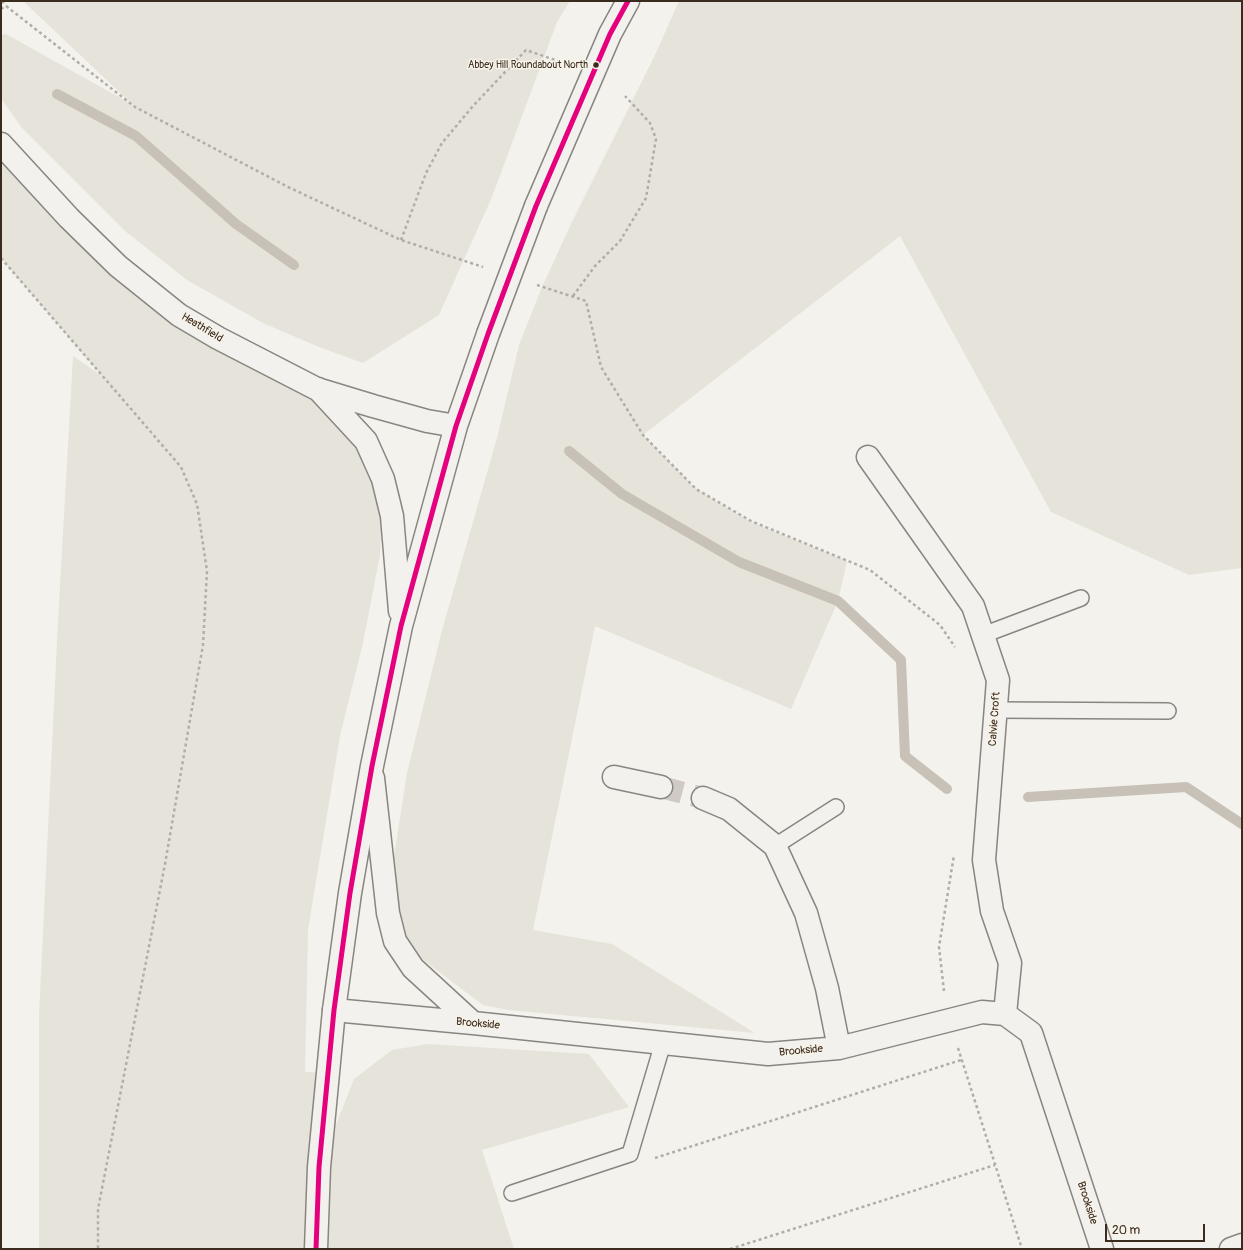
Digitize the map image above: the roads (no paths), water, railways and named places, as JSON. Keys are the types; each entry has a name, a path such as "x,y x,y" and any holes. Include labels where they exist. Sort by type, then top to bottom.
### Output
{"street":[{"path":"316,1249 319,1167 334,1010 350,893 372,766 401,626 456,426 488,334 536,206 610,34 628,1"},
{"name":"Heathfield","path":"1,144 69,218 118,266 179,315 218,338 317,389 396,413 456,426"},
{"path":"317,389 366,441 383,479 392,516 401,626"},
{"name":"Calvie Croft","path":"868,457 973,606 998,680 984,860 992,911 1010,963 1005,1014"},
{"path":"372,766 388,913 395,941 413,968 473,1023"},
{"path":"614,777 661,787"},
{"path":"702,798 729,809 775,846 806,914 827,988 840,1048"},
{"name":"Brookside","path":"334,1010 768,1054 840,1048 948,1019 982,1012 1005,1014 1031,1033 1102,1249"},
{"path":"1230,1249 1242,1245"}],"lane":[{"path":"983,635 1081,598"},
{"path":"996,710 1168,711"},
{"path":"775,846 836,807"},
{"path":"512,1193 630,1154 663,1043"}],"waterway":[{"path":"57,94 136,136 236,224 294,265"},
{"path":"569,451 622,494 739,562 838,601 901,660 905,756 947,789"},
{"path":"1028,797 1186,787 1242,824"}],"tunnel":[{"path":"661,787 703,798"}],"place":[{"name":"Abbey Hill Roundabout North","path":"596,65"}]}
